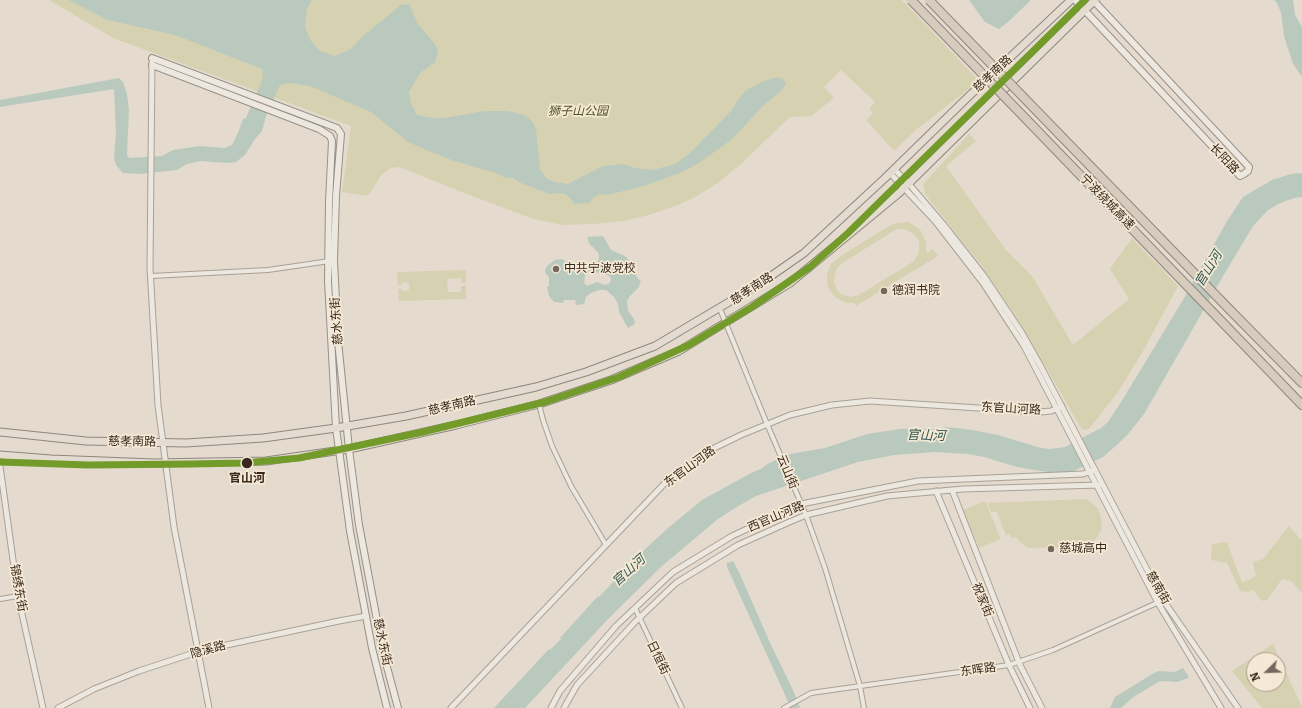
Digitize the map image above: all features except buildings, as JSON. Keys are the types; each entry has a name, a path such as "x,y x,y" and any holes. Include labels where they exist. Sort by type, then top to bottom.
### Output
{"highway":[{"name":"宁波绕城高速","path":"911,0 1302,405"},
{"name":"宁波绕城高速","path":"929,0 1302,383"}],"main road":[{"name":"慈孝南路","path":"0,432 86,441 162,443 263,438 336,428 406,416 536,387 579,374 655,346 761,284 804,253 1071,0"},
{"name":"长阳路","path":"1075,0 1240,176 1248,171 1249,167 1094,0"},
{"name":"慈孝南路","path":"0,455 51,459 165,463 266,461 339,451 456,425 539,404 611,380 680,350 790,283 907,186 1094,0"},
{"name":"慈水东街","path":"152,62 337,128 341,134 331,261 328,281 336,428 350,531 372,648 387,708"},
{"name":"慈水东街","path":"152,62 319,129 330,136 332,141 329,202 331,261 349,449 363,548 383,652 398,708"}],"street":[{"path":"152,62 151,276 158,405 174,527 209,708"},
{"name":"慈南街","path":"892,171 907,186 983,283 1024,346 1059,407 1161,601 1221,708"},
{"path":"151,276 268,270 331,261"},
{"name":"云山街","path":"720,309 776,447 806,515 825,568 860,686 864,708"},
{"name":"东官山河路","path":"451,708 665,483 708,451 790,415 832,405 870,401 1040,412 1059,407"},
{"path":"539,404 552,446 571,486 606,545"},
{"name":"锦绣东街","path":"0,466 18,596 43,708"},
{"name":"西官山河路","path":"551,708 560,691 616,626 673,572 732,536 801,504 918,481 1083,474 1092,471"},
{"name":"西官山河路","path":"564,708 577,685 640,618 676,583 738,545 806,515 887,496 952,490 1099,485"},
{"name":"祝家街","path":"952,490 1019,662 1042,708"},
{"name":"祝家街","path":"936,491 1009,665 1030,708"},
{"path":"0,599 18,596"},
{"name":"慈南街","path":"1161,601 1238,708"},
{"name":"东晖路","path":"784,708 811,693 1009,665 1053,650 1161,601"},
{"name":"日恒街","path":"635,608 682,708"},
{"name":"隐溪路","path":"58,708 94,689 139,671 197,652 366,616"}],"green space":[{"name":"狮子山公园","path":"49,0 902,0 979,81 917,129 894,151 866,120 873,113 869,109 875,102 841,70 824,87 834,98 811,116 790,117 742,163 718,183 697,196 678,205 649,215 623,221 563,225 533,219 400,167 391,168 381,175 367,196 342,192 351,126 113,38"},
{"path":"969,134 976,141 946,166 1006,250 1032,276 1073,345 1129,299 1110,269 1132,238 1178,286 1142,353 1118,392 1089,429 1082,430 1022,326 981,265 925,194 923,184"},
{"path":"908,222 917,227 921,231 926,242 926,253 933,249 938,256 856,306 854,303 846,303 835,297 828,288 827,281 827,274 831,264 842,255 889,226 897,223","holes":["904,229 913,233 919,241 919,252 914,261 859,295 851,297 841,294 837,290 834,281 836,270 841,264 895,230"]},
{"path":"466,270 466,283 461,283 461,278 447,279 448,292 461,292 461,286 466,286 466,299 399,301 398,289 402,289 402,291 409,290 409,283 402,282 402,285 398,285 397,272"},
{"path":"1087,499 1097,507 1102,524 1101,530 1095,540 1081,547 1028,548 1016,537 1012,539 1010,534 1006,535 997,512 991,512 987,503"},
{"path":"985,501 1001,539 979,548 963,510"},
{"path":"1289,526 1302,541 1302,593 1291,581 1282,579 1267,600 1262,601 1253,590 1247,592 1240,591 1227,563 1211,560 1212,544 1227,542 1242,583 1256,576 1253,562 1263,559"},
{"path":"1273,644 1277,652 1261,652"},
{"path":"1246,662 1246,688 1232,671"},
{"path":"1286,672 1302,707 1262,708 1249,692 1286,692"}],"water":[{"path":"69,0 312,0 307,9 305,27 311,41 320,51 335,56 351,49 362,37 401,5 409,4 417,23 435,44 438,52 435,62 420,73 409,92 411,103 417,115 433,118 445,118 485,111 508,111 524,115 532,121 536,129 540,169 547,179 568,184 603,166 623,164 635,168 653,170 675,164 690,153 731,111 745,91 764,81 778,77 783,79 786,83 781,91 764,105 731,140 699,163 680,173 644,186 607,195 601,194 594,197 589,203 574,204 565,194 549,194 521,183 511,177 506,178 493,172 454,161 429,151 408,142 371,112 310,86 290,83 280,85 266,116 262,131 245,155 236,162 227,163 201,161 187,164 177,170 139,174 123,173 116,165 114,158 116,132 114,89 0,107 0,100 119,78 123,82 127,94 129,110 127,154 129,158 162,156 173,150 200,146 225,148 232,145 243,119 246,118 263,78 262,69 175,35 108,20"},
{"path":"969,0 1031,0 999,29 985,22"},
{"path":"1274,0 1293,0 1295,15 1302,27 1302,77 1293,64 1284,36 1281,13 1277,3"},
{"path":"1302,173 1302,197 1294,198 1278,204 1267,211 1253,226 1144,414 1129,433 1103,457 1074,471 1053,473 1017,467 984,457 968,454 935,452 894,455 858,462 756,496 718,519 662,566 610,617 525,708 494,708 549,649 550,650 561,639 560,638 598,596 599,597 618,577 617,575 667,529 702,500 761,469 769,463 790,454 825,448 867,434 900,429 941,429 946,427 972,430 998,435 1041,448 1050,449 1065,447 1101,428 1108,422 1123,399 1183,300 1227,221 1243,197 1272,180 1291,174"},
{"path":"603,236 611,250 625,256 629,260 639,280 641,279 639,287 627,301 628,311 634,319 635,324 628,328 619,312 618,304 614,297 606,290 599,290 591,293 586,297 584,304 576,305 575,300 564,300 563,303 554,302 549,296 547,287 549,286 549,277 545,270 548,265 555,260 562,259 578,269 594,267 599,259 599,254 590,245 587,237","holes":["593,271 608,275 611,278 610,283 605,285 597,282 587,286 584,283 587,273"]},
{"path":"733,561 800,708 791,708 727,567 727,563"},
{"path":"1183,668 1189,677 1188,678 1177,682 1158,682 1132,698 1121,708 1110,708 1115,697 1154,673 1159,671 1175,672"}],"transit line":[{"path":"0,462 88,465 191,464 245,463 299,458 423,432 545,402 619,377 689,345 752,307 810,267 848,233 1085,0"}],"place":[{"name":"中共宁波党校","path":"556,269"},
{"name":"德润书院","path":"884,291"},
{"name":"官山河","path":"247,463"},
{"name":"慈城高中","path":"1051,549"}]}
